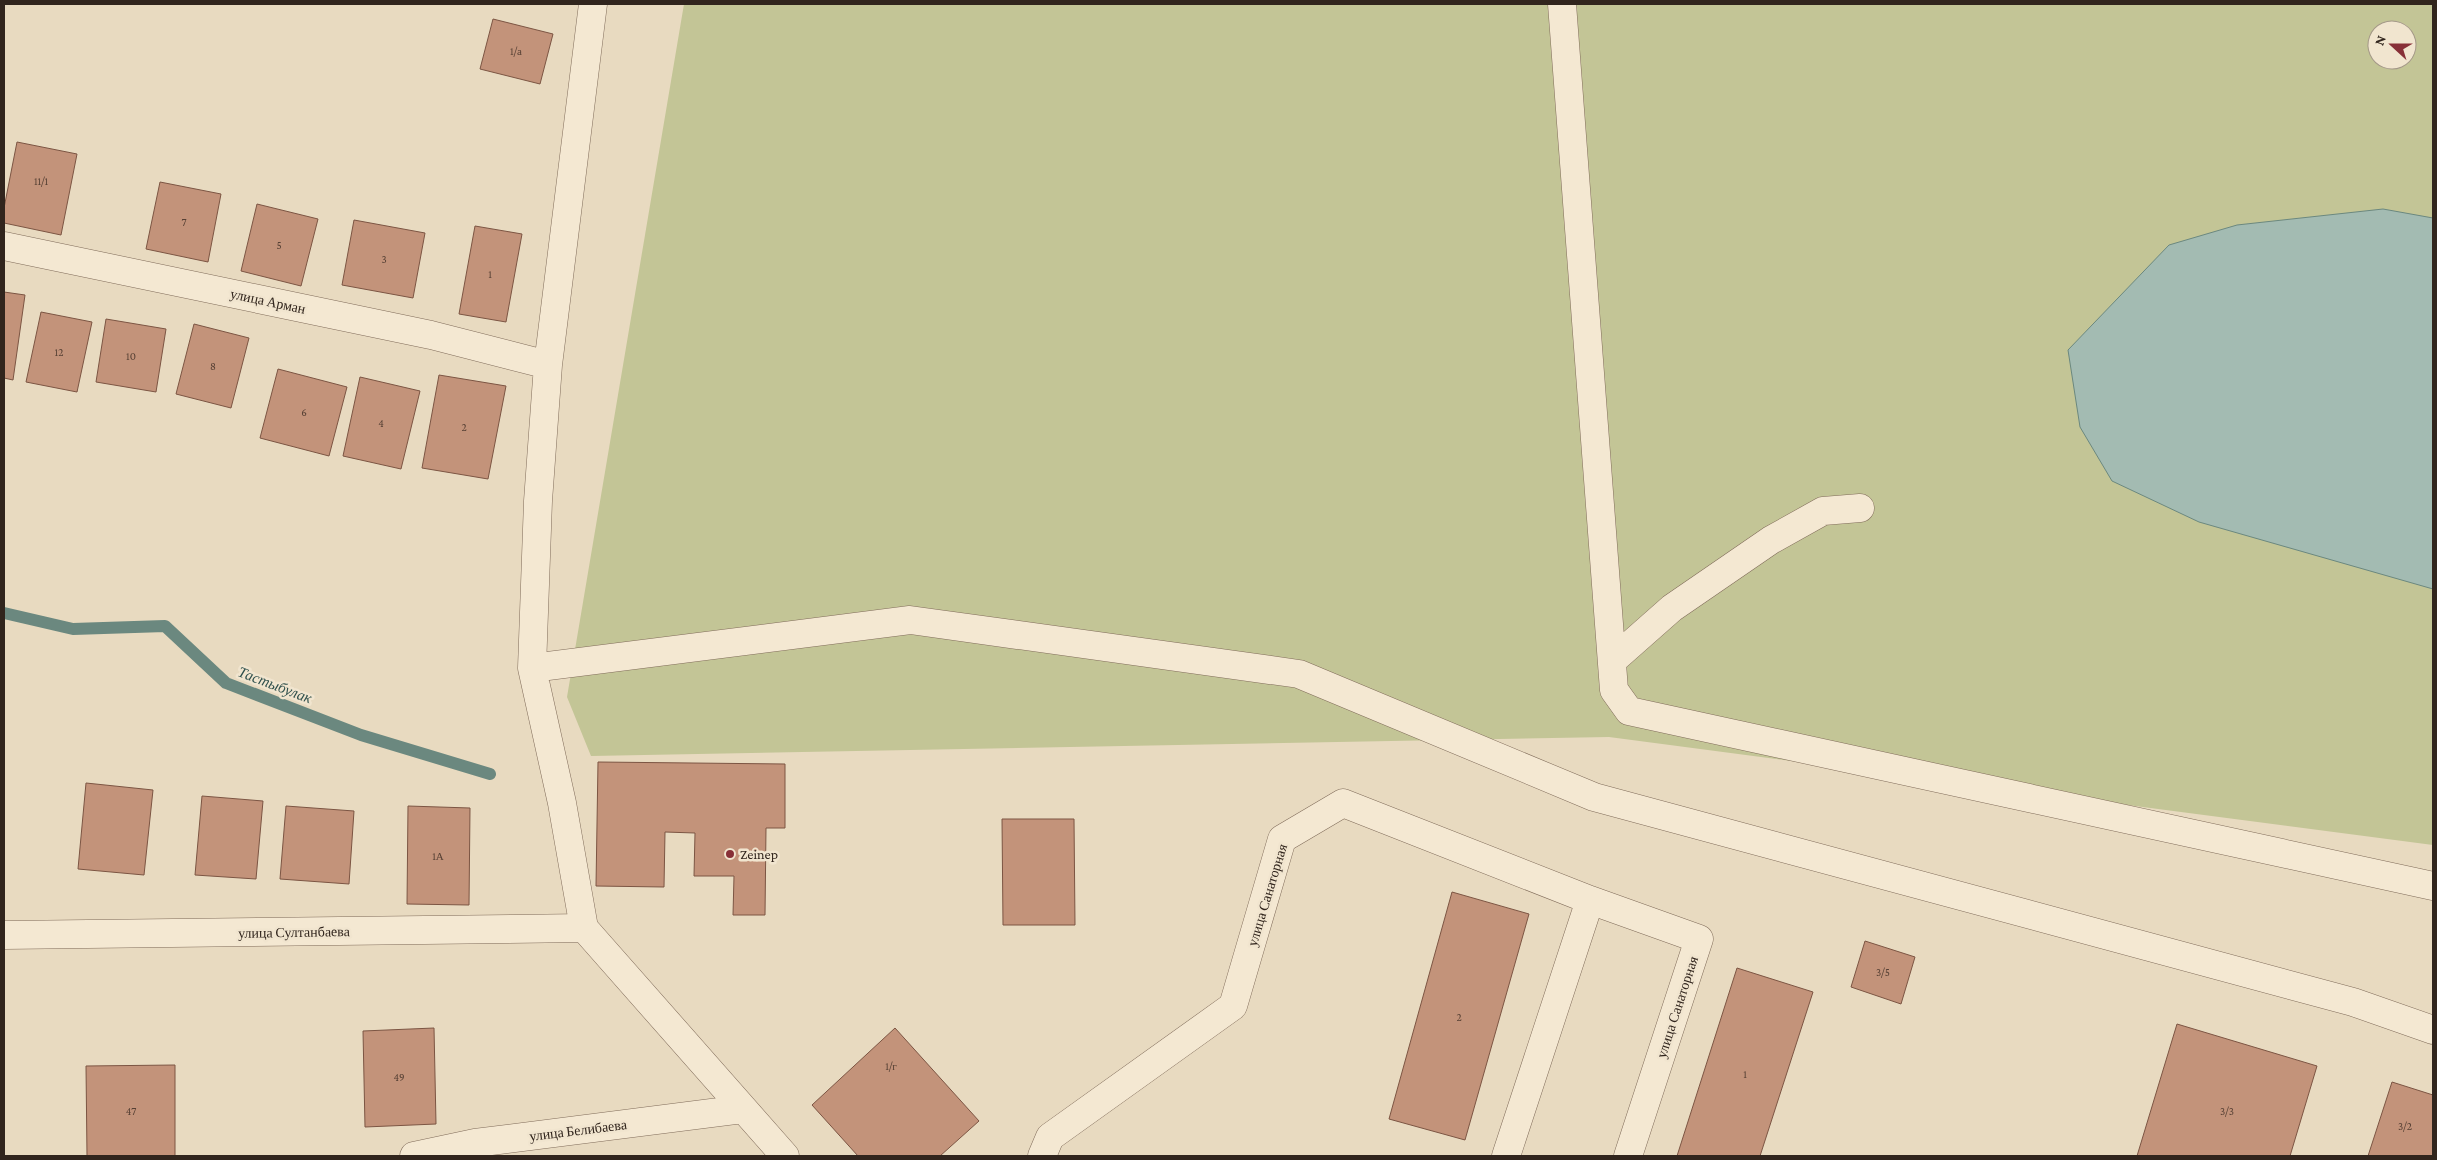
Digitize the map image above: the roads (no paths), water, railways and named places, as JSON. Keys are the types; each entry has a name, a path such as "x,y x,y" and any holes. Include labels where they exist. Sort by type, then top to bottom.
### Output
{"street":[{"path":"593,4 540,363 538,501 532,668 562,803 584,928 786,1156"},
{"path":"1562,4 1614,690 1629,711 2433,886"},
{"name":"улица Арман","path":"4,246 432,335 540,363"},
{"path":"1612,662 1672,608 1772,540 1823,512 1860,508"},
{"path":"532,668 910,620 1299,674 1594,797 2353,1002 2433,1030"},
{"name":"улица Санаторная","path":"1042,1156 1050,1137 1234,1006 1282,839 1344,803 1590,900 1699,939 1628,1156"},
{"path":"1506,1156 1590,900"},
{"name":"улица Султанбаева","path":"4,935 584,928"},
{"name":"улица Белибаева","path":"414,1156 475,1143 743,1109"}],"waterway":[{"name":"Тастыбулак","path":"4,613 73,629 165,626 226,683 361,735 490,774"}],"place":[{"name":"Zeinep","path":"730,854"}]}
